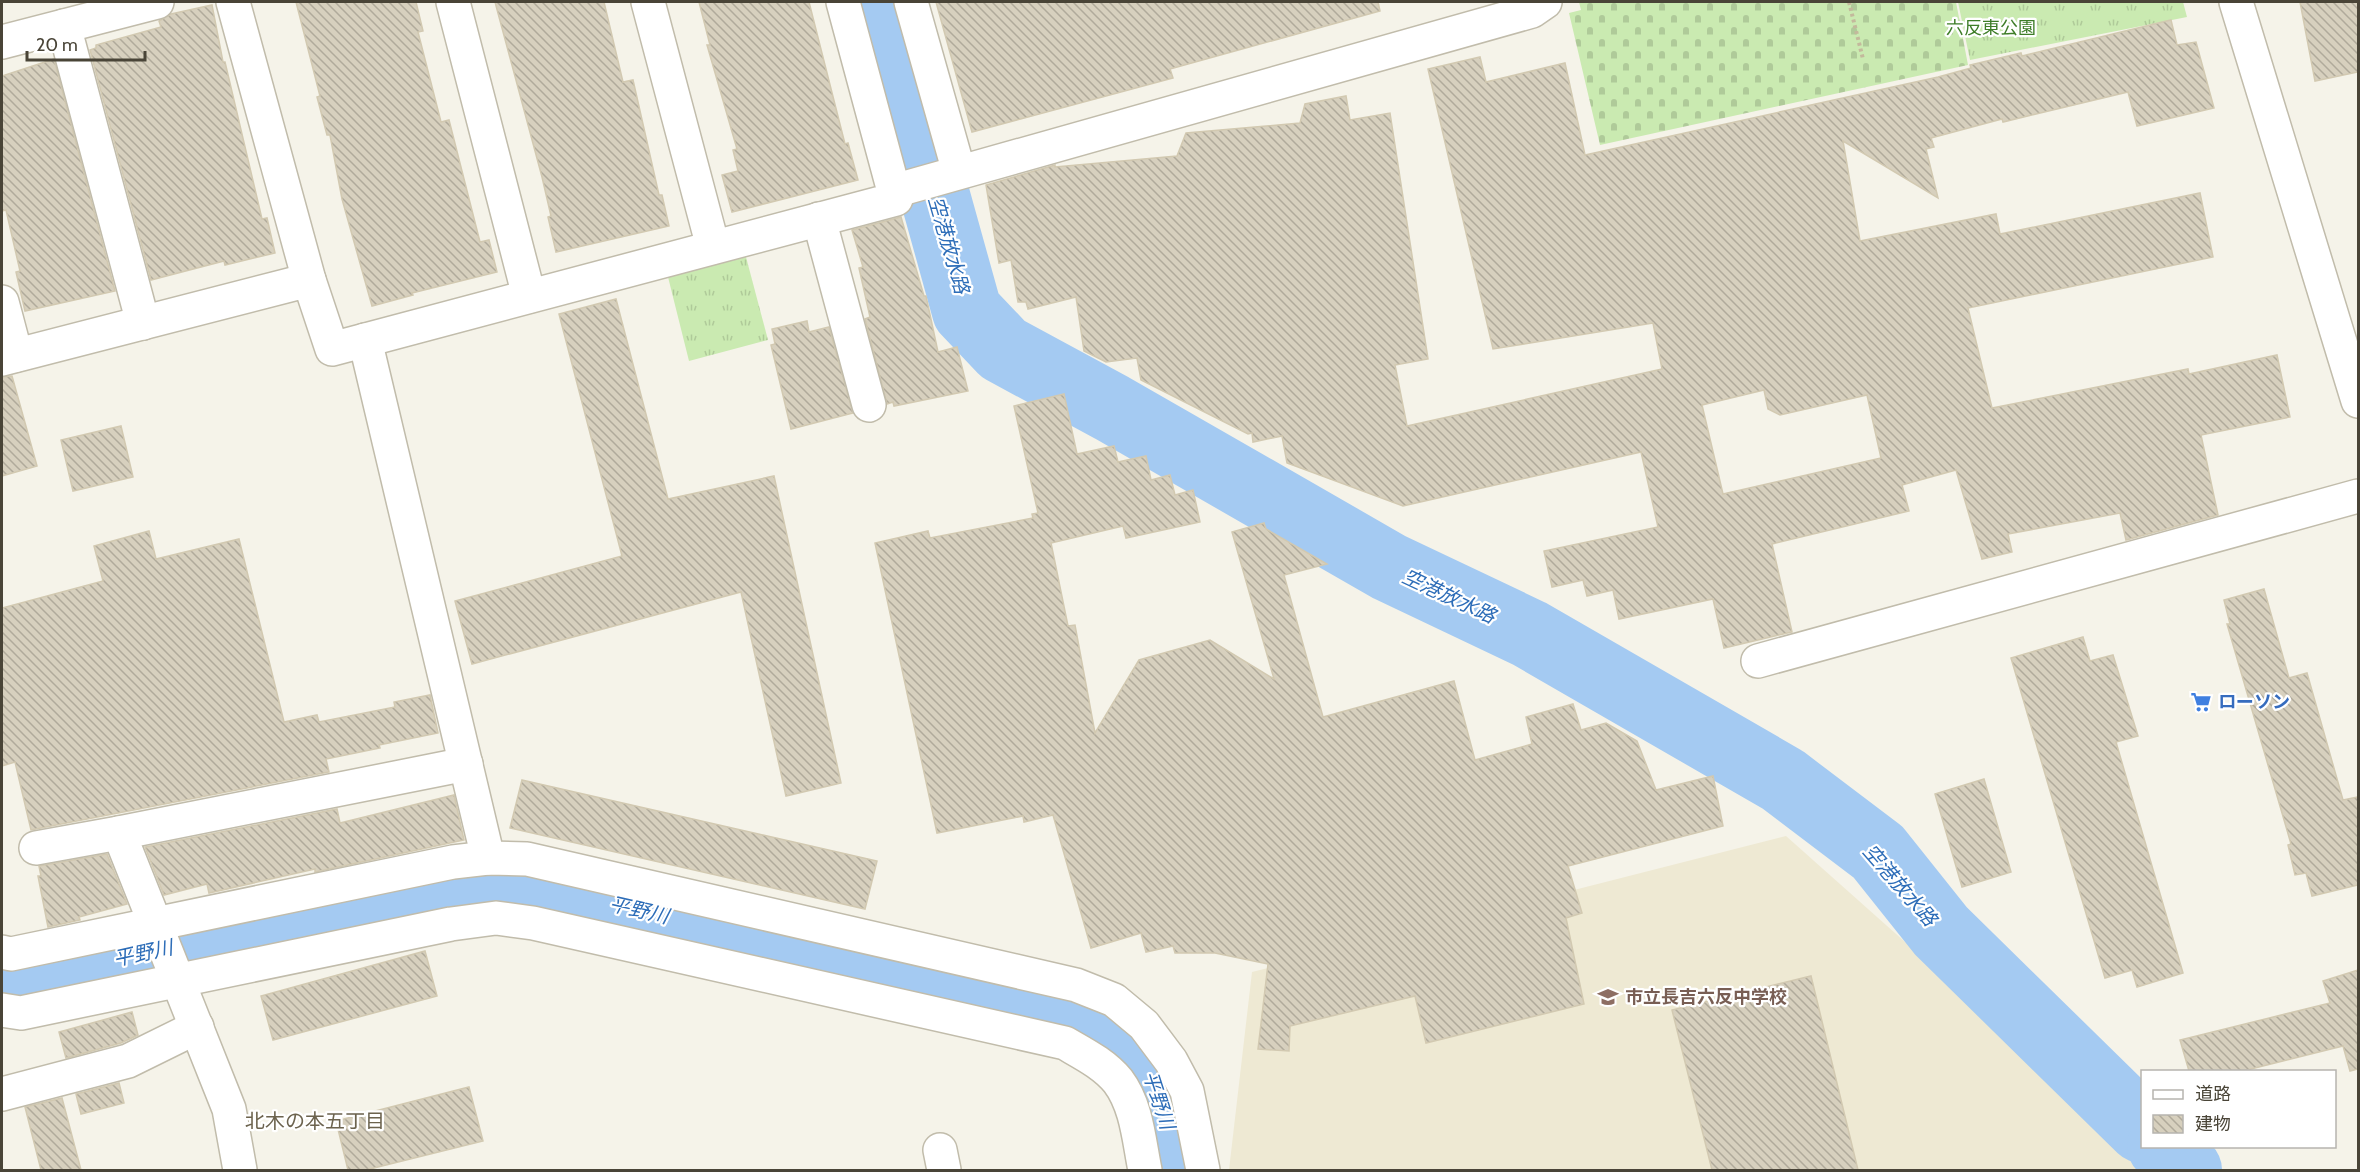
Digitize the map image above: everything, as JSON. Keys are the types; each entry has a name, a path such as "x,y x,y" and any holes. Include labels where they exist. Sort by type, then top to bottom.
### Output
{"street":[{"path":"2,42 157,2"},
{"path":"233,2 309,280 332,348 896,199 843,2"},
{"path":"453,2 529,296"},
{"path":"648,2 713,247"},
{"path":"910,2 958,172"},
{"path":"894,191 1532,11 1545,2"},
{"path":"2236,2 2358,401"},
{"path":"64,26 143,323"},
{"path":"819,219 868,405"},
{"path":"2,302 9,357 309,280"},
{"path":"365,339 488,858"},
{"path":"1758,661 2358,496"},
{"path":"36,849 465,764"},
{"path":"119,833 229,1109 240,1170"},
{"path":"2,952 11,954 453,862 488,858 538,861 1076,985 1114,1000 1144,1025 1171,1061 1187,1091 1203,1170"},
{"path":"2,1010 21,1013 451,924 496,918 533,923 1065,1043 1095,1060 1118,1082 1133,1111 1145,1170"},
{"path":"2,1094 128,1061 197,1027"}],"path":[{"path":"1849,2 1863,59"}],"shaded area":[{"name":"市立長吉六反中学校","path":"1786,836 1995,1022 2149,1170 1229,1170 1252,972"}],"green space":[{"path":"1579,2 1956,2 1968,65 1600,145 1569,13 1581,10"},
{"name":"六反東公園","path":"1958,2 2183,2 2187,17 1970,60"},
{"path":"746,257 768,340 689,361 668,277"}],"building":[{"path":"296,2 416,2 423,31 418,32 441,122 449,120 480,242 489,240 497,272 412,293 413,295 372,306 342,199 330,135 327,135 317,97 320,96"},
{"path":"495,2 604,2 623,82 633,80 659,195 662,195 669,226 556,252 542,177"},
{"path":"699,2 809,2 845,144 848,143 858,180 732,212 722,175 738,171 733,150 737,149 707,45 710,45"},
{"path":"936,2 1378,2 1380,11 1170,69 1173,78 972,132"},
{"path":"2300,2 2358,2 2358,72 2315,81"},
{"path":"212,5 223,62 225,62 262,219 267,218 275,253 225,265 224,261 151,280 90,50 96,48 96,45 161,27 159,21 171,14"},
{"path":"2171,20 2177,45 2196,42 2214,108 2137,126 2128,92 2003,122 2002,119 1931,138 1934,147 1926,149 1938,198 1843,141 1860,241 1996,214 2000,234 2200,193 2213,257 1968,308 1992,408 2188,369 2189,374 2277,355 2290,417 2201,435 2218,515 2126,540 2120,513 2008,534 2012,552 1982,559 1956,470 1902,485 1909,511 1772,544 1792,632 1724,648 1713,599 1619,619 1613,590 1587,596 1583,580 1552,587 1544,551 1658,527 1641,452 1403,506 1287,463 1282,436 1253,442 1252,433 1248,434 1141,380 1137,358 1106,362 1084,351 1076,297 1028,309 1026,302 1018,302 1011,260 999,263 986,185 1055,165 1055,167 1177,156 1186,133 1300,123 1305,104 1346,96 1350,120 1390,113 1428,359 1395,365 1407,426 1662,369 1653,323 1493,349 1428,69 1480,57 1486,82 1565,63 1585,155 1938,77 1971,68 1970,65 2021,53 2022,56","holes":["1764,390 1768,409 1780,415 1867,395 1881,458 1723,494 1702,405"]},
{"path":"54,59 115,291 25,311 16,272 20,271 6,210 2,211 2,76"},
{"path":"901,217 924,296 926,296 938,352 957,347 968,391 894,406 893,402 887,404 865,319 870,317 859,268 863,267 852,230"},
{"path":"616,299 668,499 774,476 841,783 786,796 741,592 472,664 455,601 622,556 559,314"},
{"path":"807,321 809,332 829,327 853,413 791,429 771,345 775,344 772,329"},
{"path":"12,376 37,466 2,476 2,377"},
{"path":"1064,394 1077,454 1114,446 1118,462 1146,456 1151,480 1170,475 1175,495 1193,490 1200,522 1126,538 1123,526 1051,543 1068,626 1075,625 1095,733 1139,660 1210,640 1274,679 1232,532 1264,523 1266,529 1327,564 1284,575 1323,717 1454,681 1475,760 1532,744 1526,717 1573,704 1581,730 1606,723 1637,741 1656,790 1713,776 1723,826 1568,866 1582,913 1566,918 1584,1004 1426,1043 1415,996 1290,1026 1289,1051 1258,1049 1268,964 1215,953 1175,953 1173,946 1146,952 1141,933 1091,948 1053,815 1024,822 1023,816 937,833 875,543 928,531 930,538 1033,518 1032,514 1038,513 1014,406"},
{"path":"121,426 133,477 73,491 61,440"},
{"path":"149,531 156,559 239,539 284,722 317,715 319,722 395,707 394,702 430,695 438,733 326,759 329,772 31,830 15,762 2,766 2,608 103,581 94,546"},
{"path":"2264,589 2289,678 2307,673 2343,800 2358,797 2358,885 2312,896 2306,873 2295,875 2288,845 2291,844 2227,624 2230,624 2224,600"},
{"path":"2083,637 2090,661 2113,655 2138,736 2116,742 2183,973 2137,987 2132,970 2105,978 2011,658"},
{"path":"1984,779 2011,872 1962,887 1935,794"},
{"path":"522,780 877,861 865,909 510,828"},
{"path":"454,795 464,840 315,872 315,869 209,893 207,884 164,895 145,847 337,809 340,823"},
{"path":"107,854 127,904 79,917 80,920 48,927 38,876 41,876 39,866"},
{"path":"425,951 437,996 273,1040 261,996"},
{"path":"2358,970 2358,1069 2350,1071 2343,1046 2247,1070 2189,1070 2180,1040 2330,1003 2323,981"},
{"path":"1811,976 1858,1170 1712,1170 1672,1010"},
{"path":"132,1012 138,1035 121,1043 66,1058 59,1032"},
{"path":"119,1083 124,1103 81,1114 76,1094"},
{"path":"469,1087 483,1141 366,1170 348,1170 336,1121"},
{"path":"62,1098 81,1170 41,1170 25,1107"}],"waterway":[{"name":"空港放水路","path":"881,2 967,311 1003,349 1112,408 1389,567 1530,634 1783,780 1878,852 1941,931 2141,1127"},
{"name":"平野川","path":"2,980 8,982 371,905 494,887 579,896 954,986 1058,1008 1107,1028 1147,1062 1163,1101 1178,1170"},
{"name":"空港放水路","path":"2164,1148 2187,1170"}],"place":[{"name":"ローソン","path":"2201,702"},
{"name":"市立長吉六反中学校","path":"1608,997"}],"district":[{"name":"北木の本五丁目","path":"315,1121"}]}
